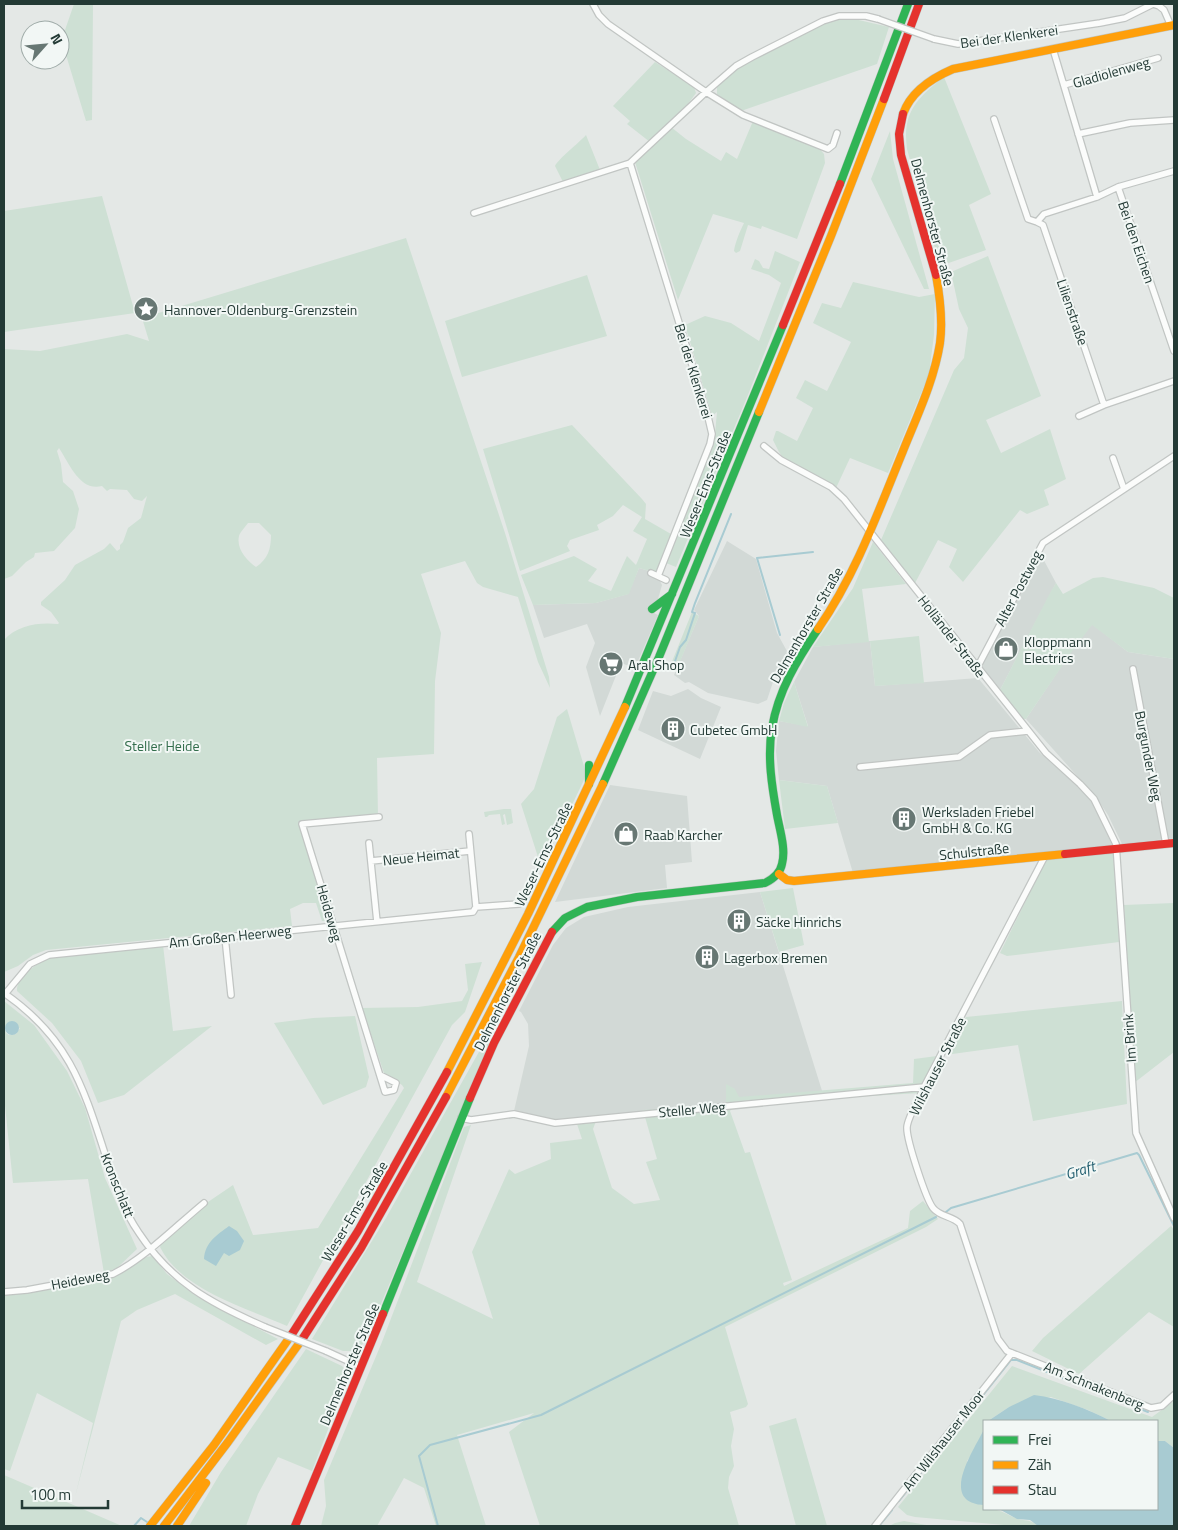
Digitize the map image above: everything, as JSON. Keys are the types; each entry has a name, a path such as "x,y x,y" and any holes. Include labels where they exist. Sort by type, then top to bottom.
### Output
{"main road":[{"name":"Weser-Ems-Straße","path":"152,1524 208,1452 314,1302 364,1220 459,1050 526,920 590,786 674,592 858,140 908,4"},
{"name":"Weser-Ems-Straße","path":"164,1526 221,1454 332,1294 364,1242 464,1064 537,922 607,775 679,610 821,262 920,4"},
{"name":"Delmenhorster Straße","path":"295,1526 405,1261 461,1118 494,1043 549,935 565,918 576,911 643,896 765,883 772,880 783,866 784,854 771,772 771,734 774,713 789,673 844,588 870,532 933,374 940,341 941,307 935,271 900,150 899,132 903,114 911,98 920,86 953,69 1172,26"},
{"path":"652,609 674,592"},
{"path":"589,765 590,786"},
{"name":"Schulstraße","path":"778,874 787,880 803,881 1170,844"},
{"path":"177,1526 220,1462 221,1454"}],"street":[{"path":"593,4 608,24 706,92 743,115 825,148 832,145 837,133"},
{"name":"Bei der Klenkerei","path":"474,214 630,163 736,66 823,21 838,16 866,16 934,39 958,44 1125,18 1153,4 1164,10 1172,26"},
{"name":"Bei den Eichen","path":"1053,49 1097,197 1118,186 1174,351"},
{"name":"Gladiolenweg","path":"1064,85 1158,58"},
{"name":"Lilienstraße","path":"994,119 1028,219 1043,225 1104,405"},
{"path":"1078,134 1130,124 1174,120"},
{"name":"Bei der Klenkerei","path":"630,163 712,434 710,444 658,576"},
{"path":"1118,186 1174,171"},
{"path":"1037,222 1044,214 1097,197"},
{"path":"1079,416 1104,405 1174,381"},
{"name":"Holländer Straße","path":"764,446 781,460 837,492 1046,753 1094,799 1117,849"},
{"name":"Alter Postweg","path":"977,668 1043,543 1174,456"},
{"path":"1113,458 1124,489"},
{"path":"651,573 666,580"},
{"name":"Burgunder Weg","path":"1133,669 1170,844"},
{"path":"860,767 959,756 990,736 1028,731"},
{"name":"Heideweg","path":"379,817 302,824 380,1075"},
{"name":"Neue Heimat","path":"469,834 475,910"},
{"name":"Neue Heimat","path":"369,843 377,922"},
{"name":"Im Brink","path":"1117,849 1136,1133 1174,1218"},
{"name":"Neue Heimat","path":"371,862 470,852"},
{"name":"Wilshauser Straße","path":"1012,1353 1007,1351 998,1339 960,1224 939,1214 934,1209 923,1184 907,1126 924,1087 1045,856"},
{"name":"Am Großen Heerweg","path":"5,994 30,964 49,955 377,922 519,904 523,900"},
{"path":"225,937 231,995"},
{"name":"Kronschlatt","path":"5,994 44,1028 63,1051 73,1067 124,1207 138,1232 174,1274 203,1297 229,1311 361,1367"},
{"name":"Steller Weg","path":"461,1118 472,1120 514,1114 555,1123 924,1087"},
{"name":"Heideweg","path":"4,1292 27,1290 112,1274 123,1269 204,1203"},
{"name":"Am Schnakenberg","path":"1012,1353 1152,1408 1162,1406 1174,1395"},
{"name":"Am Wilshauser Moor","path":"875,1526 1012,1353"}],"shaded area":[{"path":"727,541 756,559 777,633 788,653 775,676 767,700 758,704 708,693 689,682 685,683 674,675 699,616 694,610"},
{"path":"1040,553 1056,583 1000,690 980,668"},
{"path":"639,568 656,573 662,585 654,613 658,615 635,668 621,663 600,716 586,667 595,643 587,624 544,638 533,605 596,603 628,594"},
{"path":"1092,624 1128,652 1174,659 1174,838 1122,844 1108,815 1096,797 1026,719"},
{"path":"870,641 875,686 978,678 1039,752 1091,799 1113,847 853,873 827,786 779,780 776,751 779,721 808,726 794,682 813,647"},
{"path":"688,689 701,698 721,707 700,759 638,730 653,691 671,696"},
{"path":"610,785 687,796 692,862 665,865 667,888 555,902"},
{"path":"760,892 823,1094 552,1120 514,1111 529,1046 528,1024 519,1011 553,945 566,928 584,917 628,907"}],"green space":[{"path":"74,4 93,4 92,120 86,121 70,68 70,20 68,20"},
{"path":"850,18 889,27 877,64 741,111 717,94 717,87 734,70 820,25"},
{"path":"655,62 694,87 696,93 685,108 650,142 627,124 630,121 613,106"},
{"path":"944,77 991,194 969,205 986,250 940,266 907,149 906,136 909,115 919,99"},
{"path":"753,121 819,148 824,154 825,163 797,239 762,226 761,229 748,225 740,251 736,253 734,251 735,244 744,223 713,214 678,300 635,162 671,127 721,161 726,152 737,159"},
{"path":"890,131 893,159 929,289 924,289 871,179"},
{"path":"586,135 600,170 563,182 555,166"},
{"path":"102,196 135,313 4,332 4,211"},
{"name":"Steller Heide","path":"406,238 505,533 549,677 550,688 538,662 518,597 483,587 477,583 465,561 421,574 441,633 435,681 434,754 377,758 378,816 301,822 329,921 322,921 316,903 303,903 290,909 292,926 46,950 33,955 18,966 4,972 4,640 22,628 59,623 51,612 41,605 41,602 65,580 75,565 104,549 110,543 117,551 120,549 128,528 141,518 147,496 142,501 134,499 127,490 110,489 107,491 102,486 94,487 87,485 76,475 59,448 57,451 63,482 73,491 79,509 75,528 54,551 35,553 34,557 12,576 4,579 4,349 40,351 127,334 149,341 142,318","holes":["248,523 259,523 271,535 271,540 266,557 256,567 243,554 238,541 240,534"]},
{"path":"775,251 800,262 748,395 676,567 666,563 714,444 717,412 712,416 685,325 705,316 731,323 759,341 781,283 769,275 751,269 755,259 759,261 763,268 769,269"},
{"path":"988,256 1041,396 986,420 1001,453 1050,429 1066,479 1044,490 1049,505 1027,514 1020,510 963,582 949,567 957,549 938,540 915,583 881,540 954,370 964,358 968,328 959,309 951,272"},
{"path":"587,275 607,336 462,377 445,321"},
{"path":"853,282 919,297 935,294 934,335 929,374 888,473 850,458 836,488 785,460 773,440 776,431 778,431 797,441 813,408 796,398 805,380 827,391 851,342 813,323 822,303 841,308"},
{"path":"572,425 646,504 645,519 671,534 656,573 639,568 629,594 596,603 533,605 521,575 574,556 597,569 588,581 611,591 627,556 636,565 647,539 633,531 642,517 623,505 613,516 597,525 599,530 570,540 567,546 570,551 520,571 483,449"},
{"path":"873,542 906,584 862,589 869,642 813,647 853,588"},
{"path":"1103,577 1154,588 1174,598 1174,659 1128,652 1092,625 1026,719 1023,719 1000,690 1050,593 1056,583 1063,594 1093,578"},
{"path":"692,612 699,616 679,664 673,670 674,664 669,669"},
{"path":"919,636 924,683 875,686 870,641"},
{"path":"794,682 808,727 779,721 784,703"},
{"path":"567,709 586,773 545,861 538,857 521,804 534,789 557,717"},
{"path":"779,780 827,786 838,823 785,829"},
{"path":"511,809 513,823 507,825 505,814 503,815 505,824 502,825 500,814 485,817 484,812"},
{"path":"1114,852 1119,942 1007,956 1000,953 1046,860"},
{"path":"793,888 804,945 779,952 760,892"},
{"path":"1174,903 1174,1052 1134,1083 1124,905"},
{"path":"163,945 173,1031 212,1026 124,1095 98,1103 81,1061 52,1023 17,991 20,980 29,970 52,957"},
{"path":"482,962 465,1012 452,1025 287,1326 216,1296 183,1275 170,1262 160,1247 162,1241 208,1202 233,1185 253,1235 318,1228 404,1088 384,1073 362,1008 418,1007 462,1001 468,990 465,964"},
{"path":"4,1001 34,1025 67,1071 85,1108 105,1178 137,1249 117,1268 104,1273 88,1179 13,1183 4,1096","holes":["5,1027 20,1028 16,1034 9,1035 6,1033"]},
{"path":"1122,1001 1127,1104 1033,1121 1018,1045 945,1055 966,1017"},
{"path":"355,1016 369,1077 366,1087 323,1105 274,1023 313,1018"},
{"path":"485,1041 490,1044 365,1342 354,1351 343,1351 312,1339 386,1218"},
{"path":"937,1056 920,1093 736,1104 730,1111 745,1153 750,1152 792,1280 783,1283 784,1286 908,1228 910,1211 923,1201 938,1219 926,1227 725,1327 748,1404 746,1407 730,1412 734,1429 731,1446 734,1466 729,1477 728,1488 739,1526 540,1526 509,1432 534,1413 457,1435 486,1526 436,1526 424,1488 404,1478 377,1526 321,1526 326,1506 324,1480 382,1342 464,1127 471,1125 417,1282 493,1319 472,1252 509,1169 515,1174 551,1159 550,1143 582,1139 577,1124 596,1121 593,1129 612,1188 634,1204 660,1200 646,1162 657,1159 643,1110 726,1103 726,1084 735,1089 739,1097 913,1083 914,1059"},
{"path":"1171,1226 1174,1230 1174,1327 1149,1312 1079,1374 1032,1351 1043,1338"},
{"path":"152,1256 167,1274 196,1296 278,1339 266,1345 175,1294 137,1310 121,1321 75,1497 93,1423 37,1393 10,1471 4,1469 4,1295 103,1281 134,1263"},
{"path":"306,1349 342,1366 349,1375 312,1471 278,1457 258,1494 246,1526 189,1526 221,1472"},
{"path":"1012,1366 1152,1417 1174,1401 1174,1448 1165,1441 1158,1441 1158,1420 1109,1420 1088,1410 1051,1397 1009,1407 990,1420 983,1420 981,1437 967,1461 978,1504 983,1505 983,1510 998,1510 1038,1526 1015,1526 915,1517 907,1515 898,1507"},
{"path":"796,1418 827,1526 796,1526 769,1426"},
{"path":"4,1475 122,1526 4,1526"},
{"path":"904,1521 932,1526 889,1526"}],"water":[{"path":"9,1021 15,1021 19,1028 15,1035 9,1035 5,1031 5,1025"},
{"path":"229,1226 237,1231 244,1241 240,1250 229,1256 224,1253 216,1266 204,1259 205,1253 209,1243"},
{"path":"1034,1395 1074,1405 1109,1420 990,1420 1009,1407"},
{"path":"983,1431 983,1505 970,1502 963,1495 961,1485 968,1461"},
{"path":"1158,1441 1165,1441 1174,1448 1174,1526 1038,1526 1030,1520 1017,1519 1001,1510 1158,1510"}],"waterway":[{"path":"674,664 680,647 686,640 695,613 692,612 695,603 731,514"},
{"path":"780,635 757,558 813,552"},
{"name":"Graft","path":"946,1212 951,1208 1137,1153 1174,1226"},
{"path":"438,1526 419,1456 430,1445 541,1415 936,1217"},
{"path":"899,1501 1011,1360 1017,1360 1148,1412"},
{"path":"879,1526 892,1510"},
{"path":"134,1526 141,1518 147,1522"}],"traffic: fast":[{"path":"840,184 908,4"},
{"path":"625,707 783,325"},
{"path":"603,784 659,657 759,412"},
{"path":"652,609 672,594"},
{"path":"552,932 565,918 587,907 637,897 765,883 776,876 781,868 783,852 771,772 772,728 779,701 789,676 818,629"},
{"path":"589,765 589,784"},
{"path":"383,1314 470,1098"}],"traffic: slow":[{"path":"903,114 911,99 923,86 953,69 1174,25"},
{"path":"759,412 831,236 884,99"},
{"path":"818,629 832,608 855,565 929,385 941,335 941,309 936,275"},
{"path":"447,1072 528,914 625,707"},
{"path":"446,1097 519,957 603,784"},
{"path":"779,874 787,880 794,881 1065,854"},
{"path":"150,1526 214,1445 292,1334"},
{"path":"164,1526 228,1442 303,1338"},
{"path":"177,1526 206,1483"}],"traffic: jam":[{"path":"884,99 919,4"},
{"path":"903,114 899,134 901,155 936,275"},
{"path":"783,325 840,184"},
{"path":"1065,854 1174,843"},
{"path":"470,1098 494,1043 552,932"},
{"path":"292,1334 358,1231 447,1072"},
{"path":"303,1338 361,1248 446,1097"},
{"path":"295,1526 383,1314"}],"place":[{"name":"Hannover-Oldenburg-Grenzstein","path":"146,309"},
{"name":"Kloppmann Electrics","path":"1006,649"},
{"name":"Aral Shop","path":"611,664"},
{"name":"Cubetec GmbH","path":"673,729"},
{"name":"Werksladen Friebel GmbH & Co. KG","path":"904,819"},
{"name":"Raab Karcher","path":"626,834"},
{"name":"Säcke Hinrichs","path":"739,921"},
{"name":"Lagerbox Bremen","path":"707,957"}]}
